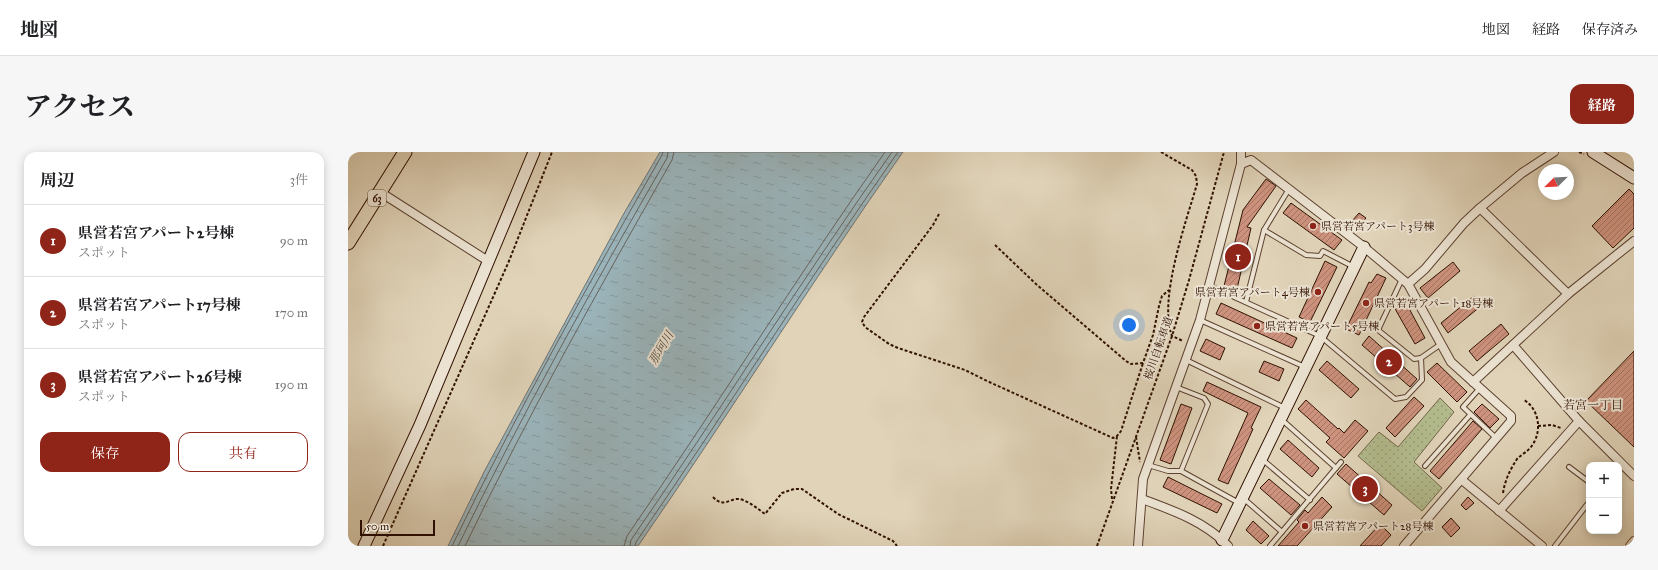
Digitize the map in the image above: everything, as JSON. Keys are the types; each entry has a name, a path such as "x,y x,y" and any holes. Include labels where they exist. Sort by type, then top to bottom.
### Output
{"main road":[{"name":"63","path":"348,243 403,153"}],"street":[{"path":"364,546 420,425 534,152"},
{"path":"1138,546 1143,479 1200,320 1241,164 1241,152"},
{"path":"1405,281 1425,269 1464,223 1480,208 1522,173 1554,152"},
{"path":"1593,152 1634,178"},
{"path":"1241,164 1251,160 1364,247 1405,281 1451,362 1511,416 1511,421 1404,546"},
{"path":"380,192 488,261"},
{"path":"1480,208 1568,294"},
{"path":"1473,382 1568,294 1634,241"},
{"path":"1142,499 1183,515 1214,532 1227,544 1241,500 1364,247"},
{"path":"1513,345 1579,421 1634,476"},
{"path":"1499,510 1579,421"},
{"path":"1462,480 1542,546"},
{"path":"1630,546 1634,541"}],"lane":[{"path":"1246,302 1264,230 1289,189"},
{"path":"1264,230 1306,255 1320,256 1323,251 1354,267"},
{"path":"1405,281 1378,330 1414,359 1421,358 1441,344"},
{"path":"1210,286 1320,336 1395,399 1406,396 1422,380 1421,358"},
{"path":"1200,320 1305,367"},
{"path":"1186,360 1283,413 1336,468"},
{"path":"1176,387 1204,398 1208,404 1180,471"},
{"path":"1480,388 1463,407 1496,439"},
{"path":"1425,466 1470,415"},
{"path":"1261,458 1310,500"},
{"path":"1270,546 1341,462"},
{"path":"1148,465 1168,471 1180,471 1241,500 1282,532"},
{"path":"1569,467 1586,480"},
{"path":"1555,546 1586,506"}],"path":[{"path":"382,546 506,268 552,152"},
{"path":"1161,152 1192,170 1196,176 1197,184 1169,290 1168,327 1172,336 1192,345"},
{"name":"桜川自転車道","path":"1097,546 1112,500 1172,336 1224,152"},
{"path":"939,214 934,225 864,317 862,322 865,326 889,344 898,348 965,370 1108,437 1117,436"},
{"path":"995,245 1036,284 1126,361 1131,364 1143,363"},
{"path":"1112,500 1111,489 1117,436 1153,335 1158,306 1162,296 1169,290"},
{"path":"1505,504 1502,496 1505,479 1518,459 1532,445 1537,434 1538,426 1534,410 1529,403 1524,400"},
{"path":"1538,426 1552,425 1569,432"},
{"path":"1136,436 1143,479"},
{"path":"713,497 717,501 724,503 737,498 744,500 765,514 782,494 794,489 802,490 838,514 893,541 897,546"}],"green space":[{"path":"1440,398 1454,412 1414,462 1442,488 1422,511 1358,456 1379,432 1398,447"}],"water":[{"name":"那珂川","path":"660,152 903,152 638,546 448,546 484,472 623,215"}],"building":[{"path":"1266,179 1276,186 1247,227 1251,228 1237,289 1224,286 1243,210"},
{"path":"1629,189 1634,194 1634,228 1613,248 1592,226"},
{"name":"県営若宮アパート3号棟","path":"1291,203 1342,240 1334,250 1283,213"},
{"path":"1359,213 1366,218 1359,226 1352,221"},
{"name":"県営若宮アパート4号棟","path":"1325,261 1337,267 1310,322 1299,317"},
{"path":"1453,262 1460,271 1428,298 1420,288"},
{"name":"県営若宮アパート18号棟","path":"1377,274 1386,278 1359,335 1346,329 1369,282 1371,283"},
{"path":"1474,296 1481,306 1448,333 1441,323"},
{"path":"1405,301 1425,338 1415,344 1394,307"},
{"name":"県営若宮アパート5号棟","path":"1221,303 1297,338 1292,348 1216,314"},
{"path":"1501,324 1509,334 1477,361 1469,351"},
{"path":"1369,336 1417,379 1410,387 1362,345"},
{"path":"1206,339 1225,348 1220,360 1200,351"},
{"path":"1634,351 1634,447 1586,401"},
{"path":"1264,361 1284,369 1279,381 1259,372"},
{"path":"1327,361 1359,389 1351,398 1319,370"},
{"path":"1437,363 1467,392 1457,402 1427,372"},
{"path":"1207,382 1261,407 1251,428 1253,429 1228,484 1218,480 1248,413 1203,391"},
{"path":"1414,397 1424,406 1395,437 1386,428"},
{"path":"1306,400 1344,433 1355,420 1368,431 1344,458 1326,442 1330,438 1298,409"},
{"path":"1181,404 1192,408 1171,464 1160,460"},
{"path":"1482,404 1499,419 1490,428 1474,412"},
{"path":"1473,421 1482,429 1439,479 1430,471"},
{"path":"1288,440 1319,468 1312,477 1280,449"},
{"path":"1346,464 1392,505 1384,515 1337,474"},
{"path":"1168,477 1222,504 1217,513 1163,487"},
{"path":"1269,479 1300,505 1291,515 1260,488"},
{"name":"県営若宮アパート28号棟","path":"1322,497 1332,507 1297,546 1278,546 1299,522 1297,520 1305,510 1308,513"},
{"path":"1468,497 1474,503 1466,510 1461,505"},
{"path":"1451,518 1460,528 1451,537 1442,527"},
{"path":"1253,521 1269,536 1261,544 1246,530"},
{"path":"1380,524 1391,535 1381,546 1360,546"}],"place":[{"name":"県営若宮アパート3号棟","path":"1313,226"},
{"name":"県営若宮アパート2号棟","path":"1238,257"},
{"name":"県営若宮アパート4号棟","path":"1318,292"},
{"name":"県営若宮アパート18号棟","path":"1366,303"},
{"name":"県営若宮アパート5号棟","path":"1257,326"},
{"name":"県営若宮アパート17号棟","path":"1389,362"},
{"name":"県営若宮アパート26号棟","path":"1365,489"},
{"name":"県営若宮アパート28号棟","path":"1305,526"}],"district":[{"name":"若宮一丁目","path":"1593,405"}]}
